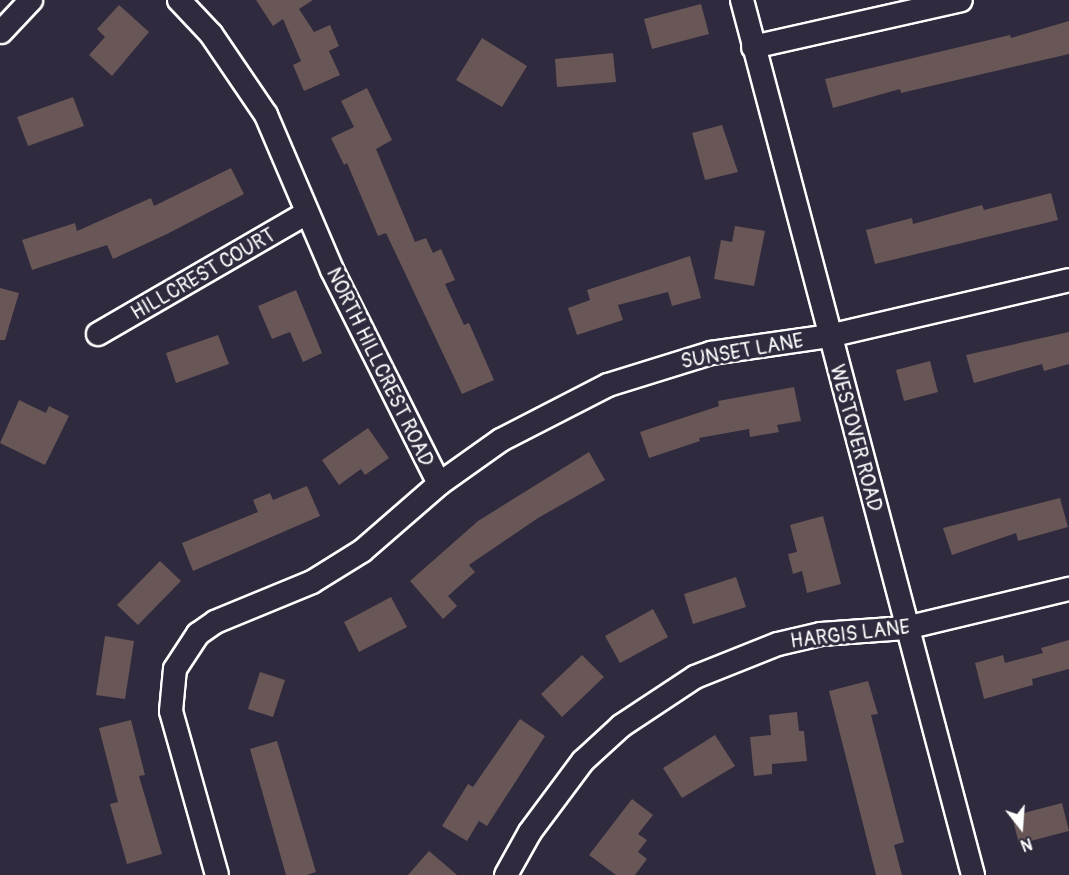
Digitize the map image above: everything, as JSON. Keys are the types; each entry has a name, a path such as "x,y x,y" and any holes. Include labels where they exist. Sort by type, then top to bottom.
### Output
{"street":[{"path":"2,32 31,0"},
{"name":"NORTH HILLCREST ROAD","path":"180,0 211,34 260,105 289,163 307,213 378,367 439,484 362,551 312,582 215,622 184,649 170,690 171,711 218,875"},
{"name":"WESTOVER ROAD","path":"742,0 906,628 974,875"},
{"path":"753,47 961,0"},
{"name":"HILLCREST COURT","path":"98,334 307,213"},
{"name":"SUNSET LANE","path":"439,484 501,440 608,385 711,353 829,336 1069,280"},
{"name":"HARGIS LANE","path":"510,874 530,832 565,782 621,726 657,699 735,658 778,644 843,631 906,628 1069,589"}],"building":[{"path":"256,0 313,0 299,9 314,32 330,25 339,46 329,51 340,75 304,91 293,65 301,61 283,19 273,26"},
{"path":"701,4 709,34 652,49 644,19"},
{"path":"119,5 149,32 112,76 89,55 105,37 97,29"},
{"path":"1069,21 1069,54 901,93 900,89 833,108 825,79 1010,35 1011,38"},
{"path":"482,38 527,66 502,107 456,80"},
{"path":"613,53 616,82 557,87 555,59"},
{"path":"367,88 392,140 376,149 415,242 426,238 433,253 441,249 455,280 445,284 464,325 469,323 494,380 462,394 386,233 378,236 347,163 344,165 331,138 354,127 341,101"},
{"path":"73,97 84,126 28,146 17,117"},
{"path":"722,125 738,172 705,180 692,133"},
{"path":"231,168 244,194 167,234 113,259 107,245 32,270 22,240 75,223 77,231 151,198 154,206"},
{"path":"1051,193 1058,220 875,264 866,230 912,218 913,224 982,205 984,210"},
{"path":"735,226 765,231 754,286 714,279 721,240 732,242"},
{"path":"690,256 701,298 672,306 668,292 618,305 623,320 577,335 568,308 590,300 587,290"},
{"path":"0,288 19,293 5,340 0,340"},
{"path":"296,290 322,353 303,362 290,332 272,339 258,306"},
{"path":"1069,332 1069,364 1044,371 1042,364 974,383 966,355"},
{"path":"218,335 229,364 176,383 166,353"},
{"path":"930,361 938,392 904,401 896,370"},
{"path":"794,387 801,421 777,425 779,432 750,437 749,429 699,438 700,441 649,458 640,432 719,406 718,401"},
{"path":"19,400 46,413 49,406 69,416 45,465 0,443"},
{"path":"368,428 389,458 365,475 361,469 339,485 322,460"},
{"path":"589,452 605,480 538,518 469,565 475,572 448,596 457,606 443,619 410,581 478,521"},
{"path":"307,486 320,516 193,571 182,543 258,512 253,500 270,493 273,500"},
{"path":"1060,498 1068,527 1018,541 1016,533 952,555 943,528"},
{"path":"823,516 841,584 807,593 802,571 793,574 788,554 797,552 790,525"},
{"path":"160,561 181,581 138,625 117,605"},
{"path":"736,577 746,607 693,624 684,594"},
{"path":"391,597 407,627 359,652 344,622"},
{"path":"653,609 668,637 620,663 605,636"},
{"path":"105,636 134,641 125,699 96,695"},
{"path":"1069,640 1069,669 1032,679 1033,685 984,699 975,663 1003,655 1005,663 1043,653 1041,648"},
{"path":"582,655 604,677 562,717 541,694"},
{"path":"260,672 285,680 273,717 248,709"},
{"path":"868,681 878,714 871,715 904,842 894,845 902,875 876,875 829,691"},
{"path":"797,712 799,731 804,731 807,761 772,764 772,774 754,776 750,737 771,735 769,715"},
{"path":"520,719 545,736 487,826 479,821 467,841 442,826 468,784 473,787"},
{"path":"131,720 145,775 139,776 162,854 127,864 110,804 118,802 99,728"},
{"path":"715,735 735,766 682,798 663,768"},
{"path":"277,741 316,872 307,875 286,875 250,749"},
{"path":"632,799 653,815 638,834 647,840 638,852 647,859 635,875 616,875 589,855"},
{"path":"1062,803 1069,831 1019,844 1012,816"},
{"path":"429,851 457,875 408,875"}]}
